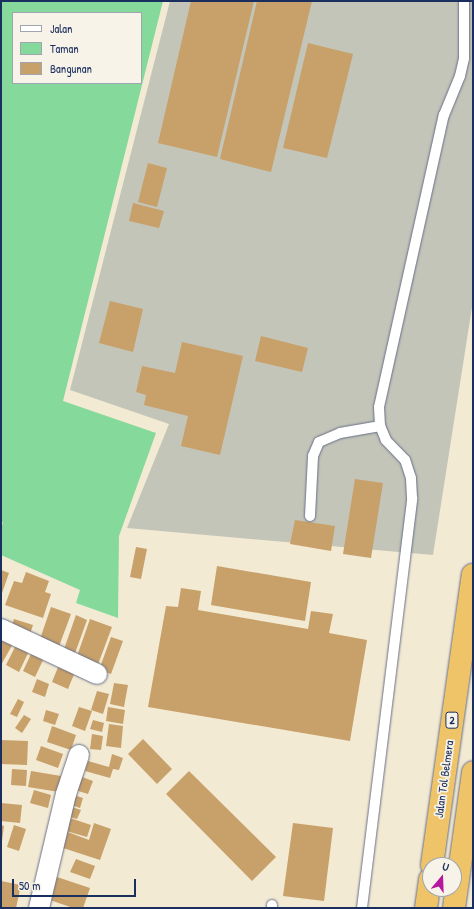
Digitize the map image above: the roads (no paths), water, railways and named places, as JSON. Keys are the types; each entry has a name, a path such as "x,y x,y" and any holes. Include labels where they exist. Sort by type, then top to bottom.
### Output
{"highway":[{"name":"Jalan Tol Belmera","path":"433,857 473,575"},
{"path":"454,908 473,772"},
{"path":"426,908 428,897"}],"street":[{"path":"1,629 97,674"},
{"path":"39,908 66,794 79,755"}],"lane":[{"path":"362,908 412,498 411,478 405,460 386,440 380,426 378,407 442,123 460,76 464,58 464,1"},
{"path":"310,516 313,456 319,442 340,433 380,426"}]}
